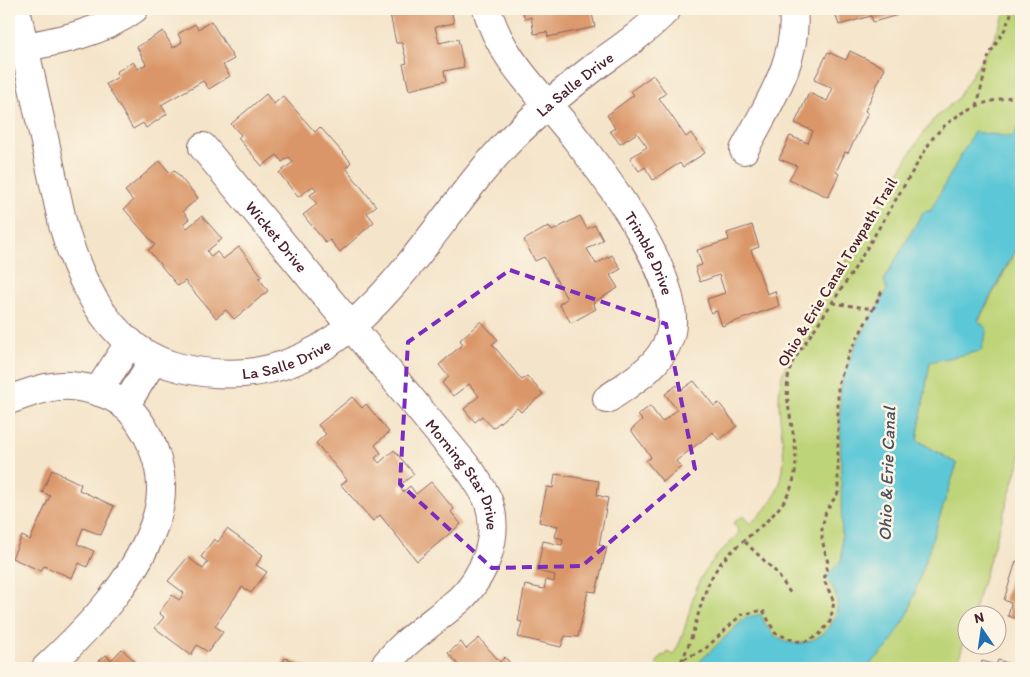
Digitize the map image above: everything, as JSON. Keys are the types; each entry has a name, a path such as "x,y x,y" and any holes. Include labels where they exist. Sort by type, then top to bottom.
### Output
{"street":[{"name":"La Salle Drive","path":"16,9 17,49 63,225 72,257 94,301 116,330 154,359 173,366 216,374 256,370 296,360 336,339 351,327 391,287 492,159 548,105 631,42 667,9"},
{"path":"17,49 81,34 107,24 134,9"},
{"name":"Trimble Drive","path":"486,9 494,31 507,54 576,139 632,220 656,260 669,296 673,327 663,352 642,374 607,399"},
{"path":"744,150 782,78 790,55 794,33 793,9"},
{"name":"Wicket Drive","path":"203,147 351,327"},
{"name":"Morning Star Drive","path":"351,327 472,473 486,497 492,520 492,541 487,559 471,587 403,644 383,668"},
{"path":"98,391 130,342"},
{"path":"125,406 154,359"},
{"path":"9,400 33,391 55,386 77,386 98,391 125,406 141,425 158,461 161,496 157,516 142,549 120,586 84,632 46,668"}],"path":[{"path":"977,106 989,55 1005,29 1013,9"},
{"name":"Ohio & Erie Canal Towpath Trail","path":"677,668 684,659 710,580 717,568 779,508 794,479 796,448 788,406 788,372 803,346 833,303 932,139 952,118 977,106 1021,96"},
{"path":"684,659 704,649 741,615 763,610 775,633 795,641 804,642 818,636 830,622 834,602 824,580 828,563 822,540 822,528 826,511 838,493 838,385 848,353 883,289"},
{"path":"833,303 873,309"},
{"path":"744,542 776,572 791,594"}],"highlighted area":[{"path":"510,270 666,324 695,469 582,566 492,568 400,484 408,342"}],"green space":[{"path":"1007,9 1021,9 1021,121 1013,137 930,211 923,212 885,280 887,290 856,344 841,386 842,559 826,578 836,596 837,613 830,628 818,639 804,645 788,645 774,637 763,621 693,668 662,668 656,664 662,655 665,656 668,652 673,655 684,631 699,581 714,560 738,534 739,531 733,523 743,516 750,524 769,503 780,483 783,464 783,444 779,403 781,382 788,359 912,150 933,120 957,99 991,44"},
{"path":"1021,241 1021,457 976,604 958,604 958,654 960,654 956,668 866,668 888,647 956,463 917,440 930,362 978,321"}],"water":[{"name":"Ohio & Erie Canal","path":"1021,121 1021,239 978,320 987,330 981,351 930,362 917,440 957,464 908,614 888,647 866,668 693,668 745,618 761,614 772,633 786,642 802,643 817,638 829,627 837,613 836,596 826,578 842,559 840,395 843,378 856,344 887,290 884,280 923,212 930,211 974,132 1013,137"}],"building":[{"path":"389,9 451,9 454,23 435,27 439,43 458,39 464,67 444,71 446,81 409,90 403,64 407,63 402,43 396,43"},
{"path":"522,9 591,9 595,27 548,37 547,32 534,34 531,17 525,19"},
{"path":"826,9 896,9 898,15 873,22 871,16 839,25 834,10 827,12"},
{"path":"211,21 234,59 223,65 230,76 209,89 203,81 161,105 167,114 146,128 143,123 133,129 106,84 118,77 116,72 133,62 138,69 146,64 137,47 163,31 173,48 182,42 178,34 195,24 198,29"},
{"path":"850,51 885,68 865,111 868,113 848,153 845,152 836,172 839,174 828,197 789,179 797,166 779,159 790,136 808,143 813,131 795,123 809,93 827,101 833,88 814,80 828,52 846,60"},
{"path":"653,75 666,93 659,98 686,137 691,133 705,153 683,167 680,163 653,180 645,167 639,171 630,158 647,147 637,133 620,144 610,131 615,128 607,115 634,95 631,91"},
{"path":"266,94 274,104 283,96 315,132 320,127 351,162 346,168 376,206 367,213 374,222 340,252 330,240 326,243 303,215 317,204 310,195 317,190 313,186 298,197 279,173 293,162 289,157 282,162 277,155 262,166 238,138 241,135 231,124"},
{"path":"160,161 170,173 174,170 198,198 183,211 189,219 183,224 187,228 202,216 222,239 207,251 211,257 217,252 223,259 239,247 262,276 259,278 268,291 234,319 226,310 216,318 185,281 178,286 148,250 155,245 124,209 133,201 125,191"},
{"path":"580,216 587,229 595,225 603,240 587,249 596,264 612,255 621,269 610,275 618,288 593,303 596,309 571,323 559,304 567,299 544,257 535,261 524,240 549,226 552,231"},
{"path":"752,225 759,247 751,250 767,294 775,291 779,306 722,326 717,311 711,313 707,299 725,293 719,275 700,282 695,267 702,265 697,250 729,240 727,233"},
{"path":"481,321 498,340 492,344 522,380 527,376 543,394 521,412 517,408 493,428 482,416 475,422 464,409 479,396 469,384 453,396 442,383 449,377 439,365 463,344 460,340"},
{"path":"694,381 714,406 719,403 737,426 719,440 713,432 676,461 681,467 663,482 646,461 651,457 631,430 642,420 638,415 650,406 662,422 677,410 665,394 677,385 681,390"},
{"path":"352,397 362,408 366,404 389,432 375,445 381,453 375,458 379,463 394,450 414,474 399,486 403,492 410,486 416,494 431,482 454,509 451,512 461,524 417,561 380,515 373,521 341,485 347,480 316,443 326,434 318,425"},
{"path":"52,470 81,484 79,490 114,506 101,535 83,528 77,544 94,551 87,567 79,563 72,578 44,566 41,571 12,558 22,536 30,540 50,496 42,492"},
{"path":"555,474 599,481 597,495 608,498 599,545 607,547 596,592 588,591 578,637 565,636 561,647 518,637 522,622 518,621 525,585 544,589 546,580 554,582 555,575 537,571 543,541 562,545 563,539 555,537 558,526 539,522 547,487 553,488"},
{"path":"227,529 263,555 256,565 267,572 251,593 242,587 215,626 223,632 208,652 197,645 191,655 155,628 164,617 159,613 172,595 179,600 184,593 168,581 188,557 203,569 208,562 201,557 214,539 218,542"},
{"path":"1016,561 1021,563 1021,620 1008,616 1011,603 1004,600"},
{"path":"479,638 500,662 505,657 514,668 461,668 448,653 461,642 466,649"},
{"path":"122,649 142,668 92,667 106,655 111,660"},
{"path":"285,658 312,668 281,668"},
{"path":"998,660 1021,668 980,668 982,661 996,665"}]}
